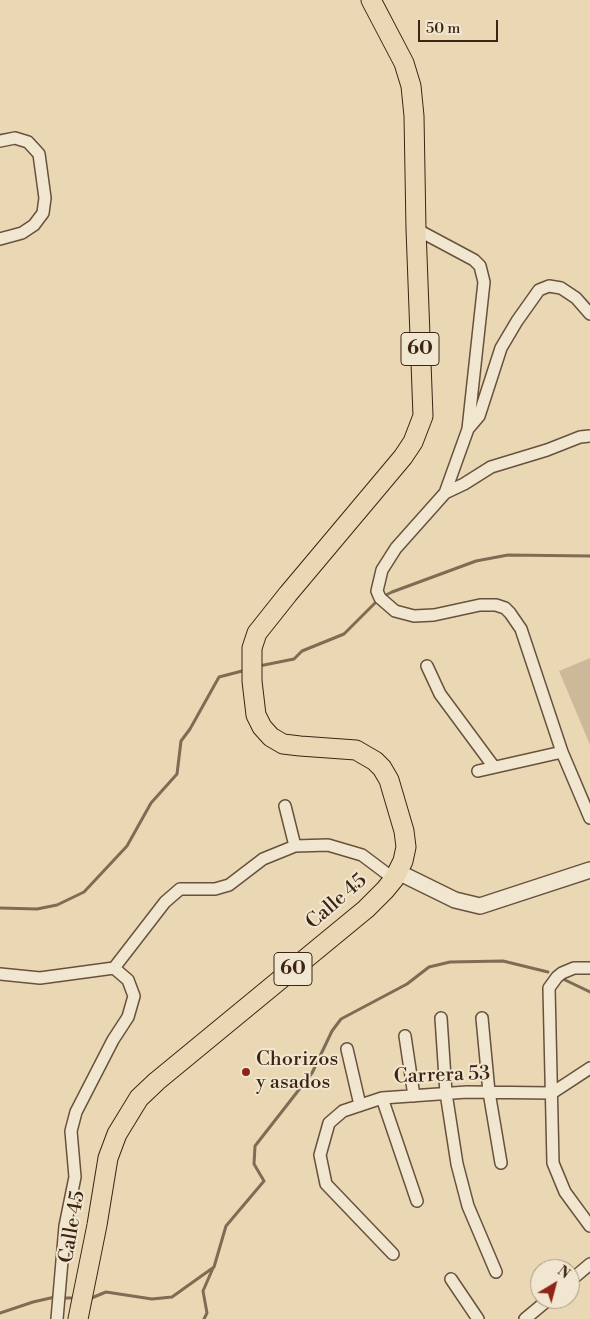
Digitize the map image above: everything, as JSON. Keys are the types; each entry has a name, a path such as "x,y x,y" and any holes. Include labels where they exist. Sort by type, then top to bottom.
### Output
{"main road":[{"name":"60","path":"371,0 404,63 411,86 414,116 416,229"},
{"name":"Calle 45","path":"78,1319 108,1158 117,1134 139,1098 157,1081 366,909 385,890 403,861 406,847 404,831 389,780 375,761 356,750 283,744 271,737 262,727 256,715 252,681 252,648 257,633 403,457 418,430 423,416 423,393 416,229"}],"street":[{"path":"0,141 15,138 28,142 39,154 45,198 42,213 34,225 22,233 0,239"},
{"path":"416,229 466,254 474,260 480,266 484,282 468,428 445,493 396,548 382,570 378,591 380,598 395,611 414,616 434,615 480,605 496,605 505,608 521,629 562,752 590,818"},
{"path":"468,428 479,416 501,348 516,322 539,290 549,286 561,288 576,298 590,314"},
{"path":"445,493 464,484 491,467 547,450 580,437 590,436"},
{"path":"427,666 440,694 494,767"},
{"path":"478,771 562,752"},
{"path":"285,806 295,846"},
{"path":"0,974 40,978 114,968 164,902 180,889 214,889 229,885 263,859 295,846 328,845 362,855 396,875 455,900 480,906 590,870"},
{"path":"57,1319 65,1226 75,1177 72,1131 76,1112 113,1040 128,1017 134,996 128,980 114,968"},
{"path":"590,968 574,968 557,977 549,988 553,1163 565,1192 590,1226"},
{"path":"440,1018 446,1094 457,1164 468,1206 496,1272"},
{"path":"482,1018 489,1092 501,1163"},
{"path":"405,1036 414,1096"},
{"path":"348,1049 360,1105"},
{"path":"552,1094 590,1068"},
{"name":"Carrera 53","path":"393,1254 326,1184 320,1155 329,1123 343,1110 382,1098 489,1092 552,1094"},
{"path":"382,1098 417,1201"},
{"path":"580,1272 590,1264"},
{"path":"451,1279 478,1319"},
{"path":"526,1319 538,1309"}],"shaded area":[{"path":"590,658 590,745 559,671"}],"waterway":[{"path":"259,666 294,659 302,651 344,634 380,598 476,561 508,555 590,556"},
{"path":"0,908 37,909 57,905 84,892 127,846 151,803 177,774 181,741 190,729 219,677 246,670"},
{"path":"89,1299 106,1292 152,1299 172,1297 214,1267 226,1226 264,1181 254,1164 255,1146 312,1073 332,1031 341,1019 407,984 429,967 450,962 503,961 548,972"},
{"path":"563,979 590,992"},
{"path":"204,1319 207,1313 203,1291 213,1268"},
{"path":"0,1313 55,1297"},
{"path":"65,1298 76,1298"}],"place":[{"name":"Chorizos y asados","path":"246,1072"}]}
